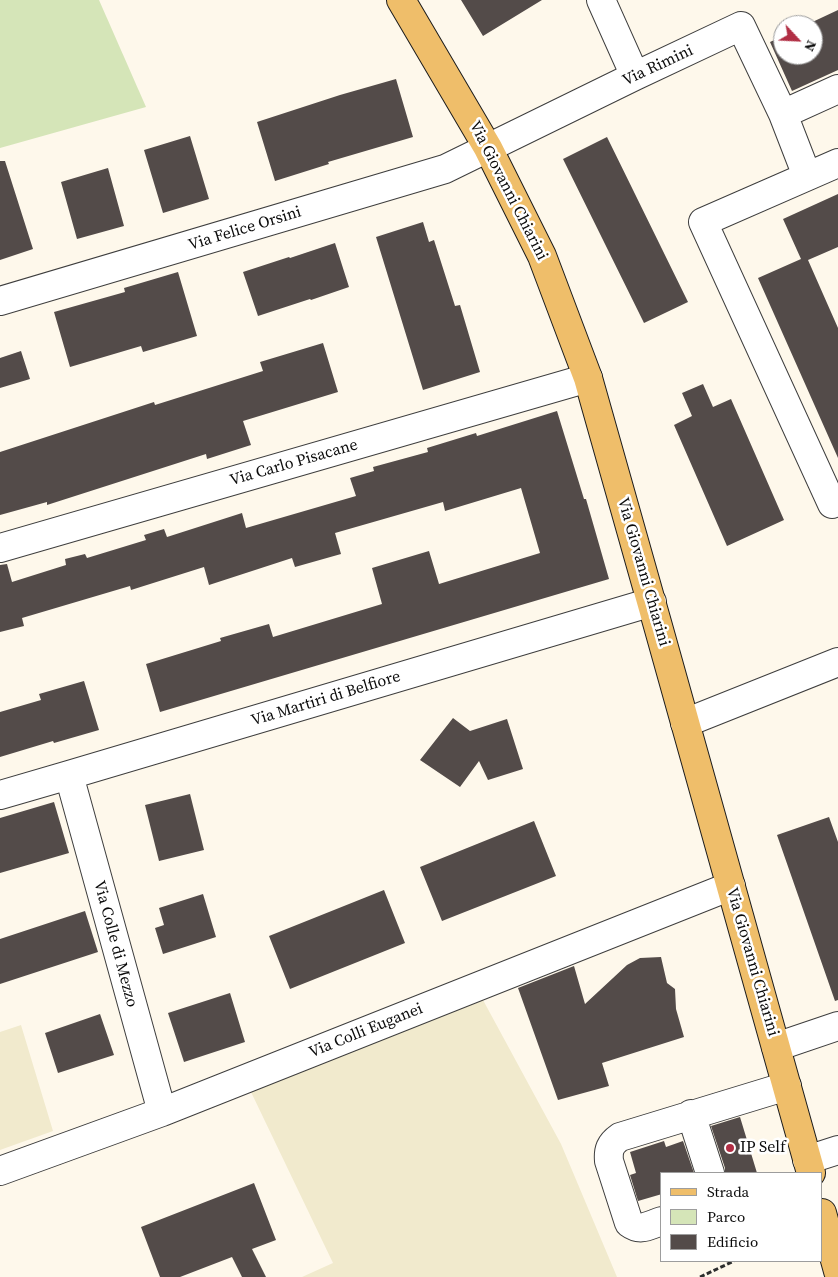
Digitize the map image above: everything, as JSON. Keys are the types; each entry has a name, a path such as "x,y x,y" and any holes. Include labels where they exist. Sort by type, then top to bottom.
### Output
{"main road":[{"name":"Via Giovanni Chiarini","path":"401,0 488,148 542,256 588,378 686,723 809,1170"},
{"path":"823,1217 838,1271"}],"street":[{"path":"601,0 635,76"},
{"name":"Via Rimini","path":"488,148 741,26 783,114 807,176"},
{"path":"783,114 838,89"},
{"name":"Via Felice Orsini","path":"0,301 445,169 488,148"},
{"path":"838,163 703,222 832,504 838,501"},
{"name":"Via Carlo Pisacane","path":"0,548 588,378"},
{"name":"Via Martiri di Belfiore","path":"0,795 652,602"},
{"path":"686,723 838,662"},
{"name":"Via Colle di Mezzo","path":"69,775 162,1112"},
{"name":"Via Colli Euganei","path":"0,1171 162,1112 731,886"},
{"path":"776,1048 838,1026"},
{"path":"660,1222 642,1228 635,1227 629,1223 609,1161 608,1151 612,1143 620,1137 690,1114 787,1086"},
{"path":"690,1114 710,1172"},
{"path":"809,1170 838,1150"}],"path":[{"path":"700,1277 732,1262"}],"shaded area":[{"path":"483,1000 561,1144 617,1277 302,1277 333,1263 251,1092"},
{"path":"21,1025 53,1131 0,1150 0,1032"}],"green space":[{"path":"0,0 99,0 146,107 0,148"}],"building":[{"path":"461,0 542,0 483,36"},
{"path":"838,10 838,70 792,91 780,65 823,65 823,17"},
{"path":"396,79 413,137 328,162 329,164 275,181 257,122"},
{"path":"190,136 209,199 163,213 144,150"},
{"path":"607,137 688,302 644,323 563,159"},
{"path":"0,161 5,161 33,249 0,260"},
{"path":"108,168 124,226 77,239 61,182"},
{"path":"838,194 838,247 808,260 838,328 838,458 758,278 801,259 783,219"},
{"path":"423,222 429,242 434,240 455,306 460,305 480,372 423,390 376,237"},
{"path":"335,243 349,287 258,316 243,272"},
{"path":"178,272 197,336 143,352 141,346 70,367 54,312 125,292 124,288"},
{"path":"323,343 338,392 243,421 251,445 207,459 206,454 47,505 47,502 0,515 0,452 154,402 155,405 263,371 260,362"},
{"path":"21,351 30,379 0,388 0,358"},
{"path":"703,384 713,407 731,399 784,520 727,546 674,425 692,416 682,393"},
{"path":"557,411 584,499 586,499 609,579 160,712 146,664 221,641 220,638 269,624 273,637 382,604 372,568 429,551 439,584 540,553 521,488 445,511 443,502 335,533 341,554 295,567 292,558 209,585 204,567 131,590 130,586 22,618 24,626 0,632 0,565 7,564 12,582 66,565 65,559 85,554 87,558 146,540 144,535 164,529 167,537 242,513 246,528 356,496 350,478 374,471 373,467 428,452 427,448 476,433 477,436"},
{"path":"84,681 99,730 0,757 0,712 41,700 39,694"},
{"path":"453,718 470,731 507,719 523,769 488,780 479,761 460,787 420,760"},
{"path":"190,794 204,850 159,861 145,805"},
{"path":"54,802 69,853 0,873 0,818"},
{"path":"829,817 838,842 838,1000 835,1001 777,835"},
{"path":"534,821 556,876 442,921 420,867"},
{"path":"384,890 405,943 290,989 269,936"},
{"path":"203,894 216,937 163,954 155,928 164,925 159,908"},
{"path":"85,911 98,952 0,984 0,939"},
{"path":"661,957 667,983 675,989 676,1009 684,1037 602,1063 609,1086 558,1100 518,988 574,966 585,1004 627,965 640,958"},
{"path":"230,993 245,1042 184,1062 168,1013"},
{"path":"100,1014 114,1055 58,1073 45,1033"},
{"path":"740,1117 757,1172 725,1172 711,1126"},
{"path":"664,1141 666,1147 683,1141 694,1172 660,1172 660,1195 638,1201 630,1175 636,1173 630,1152"},
{"path":"254,1183 276,1240 252,1249 266,1277 242,1277 232,1257 180,1277 160,1277 141,1227"}],"place":[{"name":"IP Self","path":"730,1148"}]}
